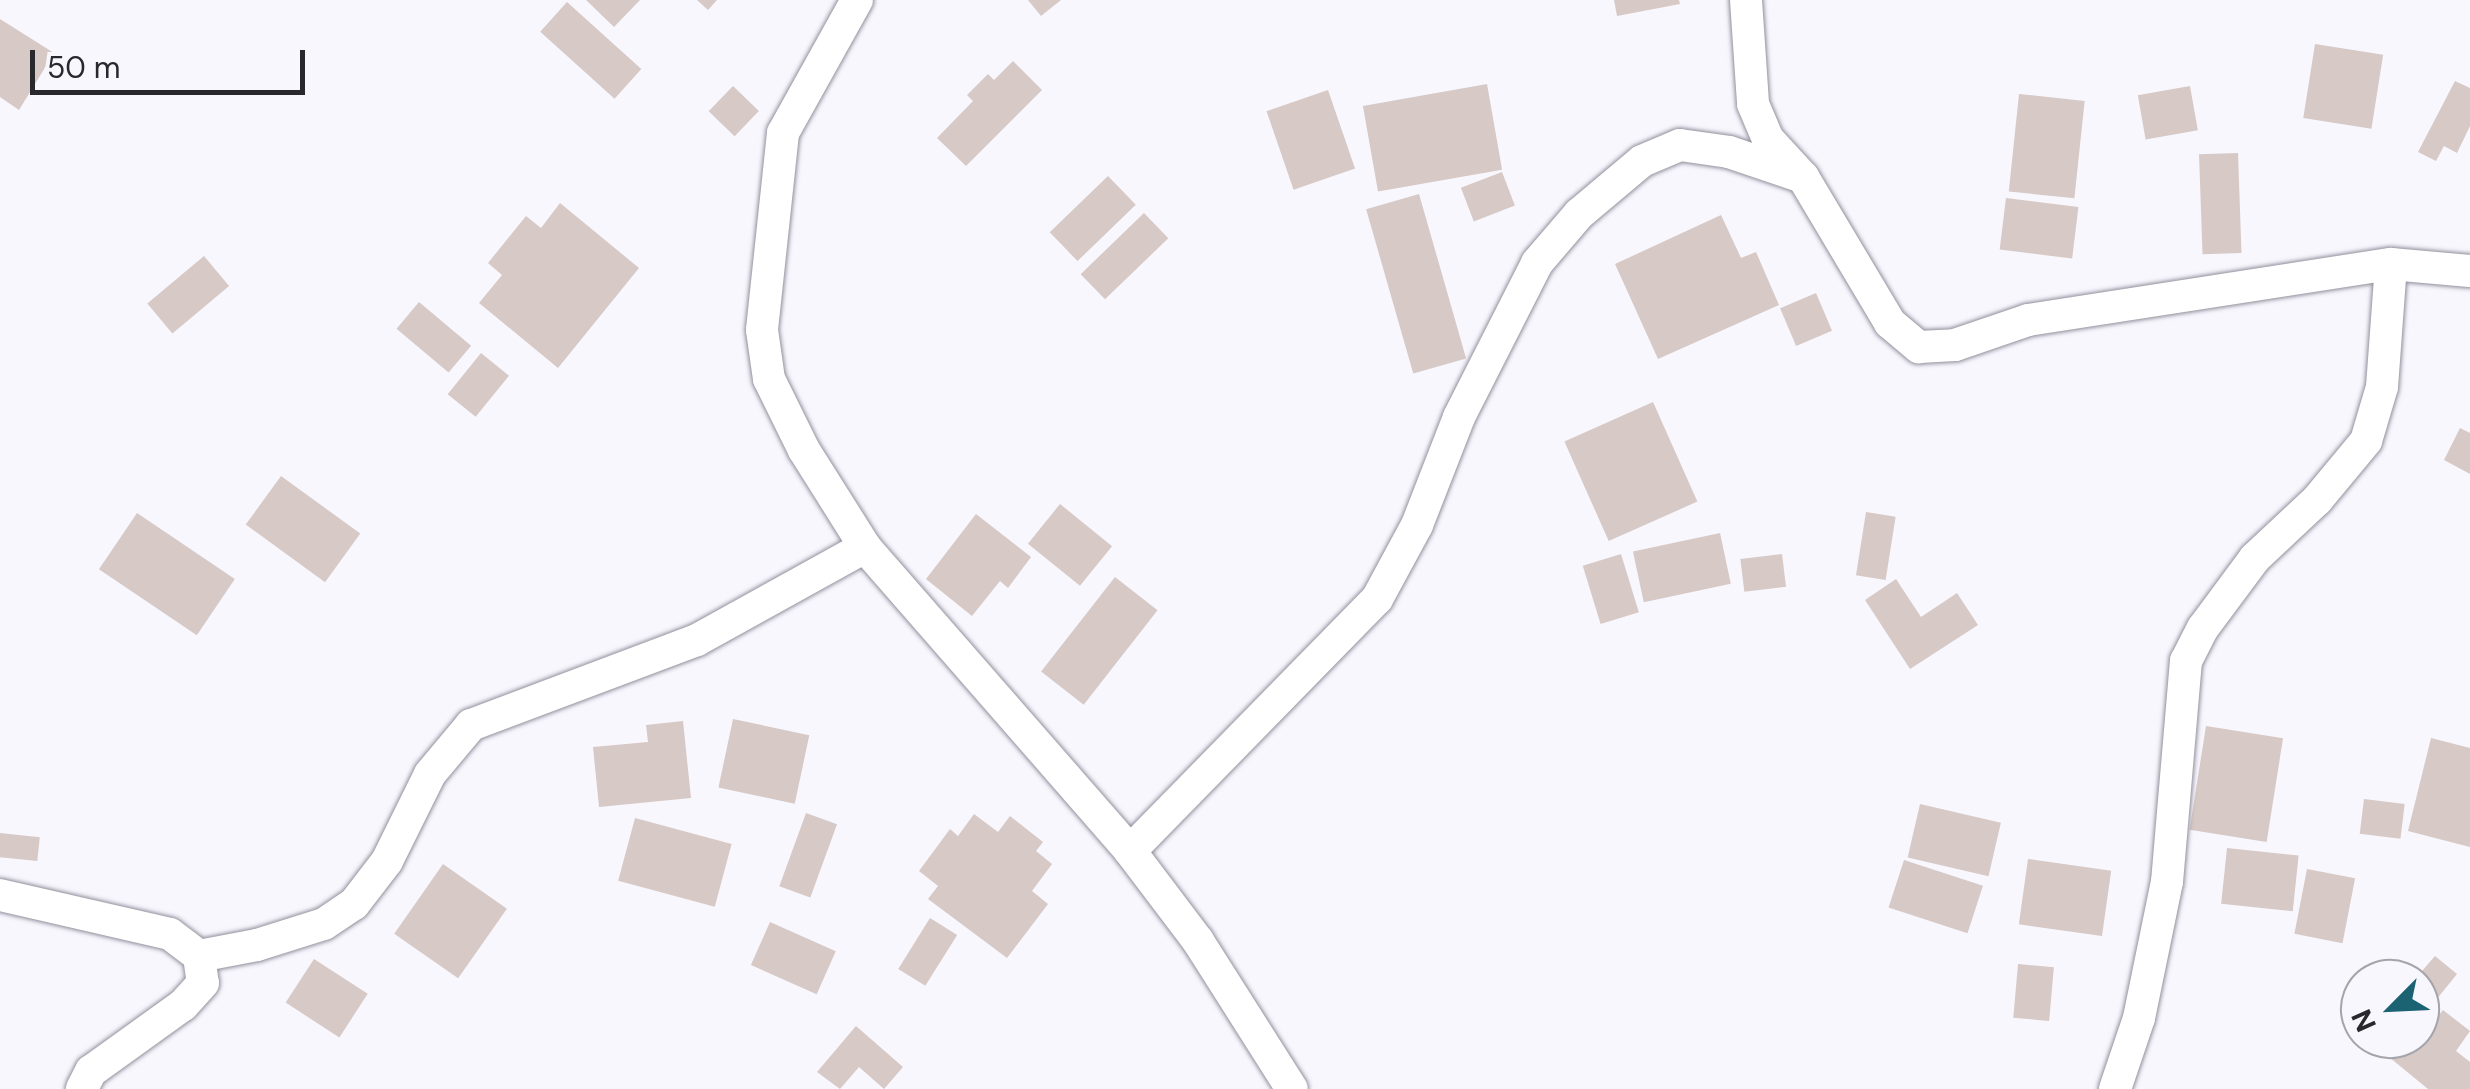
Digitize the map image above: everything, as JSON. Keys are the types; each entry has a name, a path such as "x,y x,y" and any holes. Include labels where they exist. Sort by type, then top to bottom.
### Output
{"street":[{"path":"857,0 783,134 762,330 769,378 804,450 866,547 1130,851 1198,941 1292,1089"},
{"path":"1746,0 1752,104 1768,139 1803,178 1890,323 1919,347 1955,345 2028,320 2391,264 2470,271"},
{"path":"1130,851 1377,599 1418,525 1459,417 1537,263 1579,214 1642,162 1680,144 1728,152 1803,178"},
{"path":"2114,1089 2140,1018 2167,882 2186,661 2204,628 2255,558 2316,500 2366,442 2382,387 2391,264"},
{"path":"199,956 257,945 324,924 354,904 387,861 430,774 471,725 697,640 866,547"},
{"path":"0,895 170,934 199,956 203,983 183,1006 91,1071 82,1089"}],"building":[{"path":"586,0 640,0 614,27"},
{"path":"697,0 717,0 708,10"},
{"path":"1028,0 1061,0 1041,16"},
{"path":"1614,0 1679,0 1680,4 1617,16"},
{"path":"567,2 641,69 615,99 540,32"},
{"path":"0,19 54,53 19,110 0,97"},
{"path":"2315,44 2383,55 2371,129 2303,118"},
{"path":"1013,61 1042,90 966,166 937,138 973,101 967,95 988,74 994,80"},
{"path":"2455,81 2470,88 2470,126 2457,153 2444,146 2436,161 2418,152"},
{"path":"1487,84 1502,170 1378,192 1363,106"},
{"path":"733,86 759,111 735,136 709,111"},
{"path":"2190,86 2198,130 2146,140 2138,95"},
{"path":"1328,90 1355,168 1294,190 1267,111"},
{"path":"2019,94 2085,101 2074,198 2009,191"},
{"path":"2238,153 2241,253 2203,254 2199,154"},
{"path":"1502,172 1515,206 1474,221 1461,188"},
{"path":"1108,176 1136,205 1078,261 1050,232"},
{"path":"1419,194 1466,358 1413,374 1366,209"},
{"path":"2006,198 2078,207 2072,259 2000,250"},
{"path":"560,203 639,268 558,368 479,303 502,275 488,263 526,216 541,228"},
{"path":"1144,213 1168,238 1105,299 1081,274"},
{"path":"1721,215 1741,258 1756,252 1779,305 1658,359 1615,264"},
{"path":"204,256 229,286 172,333 147,304"},
{"path":"1816,293 1832,331 1796,346 1780,308"},
{"path":"419,302 471,346 449,373 397,329"},
{"path":"481,353 509,376 476,417 448,394"},
{"path":"1653,402 1697,502 1609,541 1564,441"},
{"path":"2460,428 2470,433 2470,474 2444,460"},
{"path":"281,476 360,534 325,582 246,525"},
{"path":"1060,504 1112,546 1080,586 1028,544"},
{"path":"1866,512 1896,517 1886,580 1856,575"},
{"path":"137,513 235,579 197,635 99,569"},
{"path":"976,514 1031,557 1008,588 1000,581 972,616 926,579"},
{"path":"1720,533 1731,584 1644,602 1633,552"},
{"path":"1621,554 1639,612 1601,624 1583,566"},
{"path":"1782,554 1786,587 1744,592 1740,559"},
{"path":"1115,577 1158,610 1084,705 1041,672"},
{"path":"1896,579 1921,617 1957,593 1978,625 1910,669 1865,600"},
{"path":"733,719 809,735 795,804 718,787"},
{"path":"683,721 691,798 599,807 593,747 648,742 646,725"},
{"path":"2206,726 2283,738 2267,842 2190,830"},
{"path":"2431,738 2470,748 2470,847 2408,831"},
{"path":"2364,799 2405,804 2400,839 2360,834"},
{"path":"1920,804 2001,823 1989,876 1908,858"},
{"path":"806,813 837,824 810,898 779,886"},
{"path":"974,814 998,832 1010,816 1043,842 1036,851 1052,864 1032,891 1048,904 1007,958 928,899 938,886 919,871 950,829 958,836"},
{"path":"635,818 732,844 715,907 618,881"},
{"path":"0,833 40,837 37,861 0,857"},
{"path":"2227,848 2299,856 2293,911 2221,904"},
{"path":"2028,859 2111,871 2102,936 2019,924"},
{"path":"1904,860 1983,886 1967,933 1889,908"},
{"path":"443,864 507,909 458,978 394,934"},
{"path":"2307,869 2355,878 2343,943 2294,934"},
{"path":"930,918 957,935 925,986 898,969"},
{"path":"770,922 836,951 817,994 751,965"},
{"path":"314,959 368,994 339,1037 286,1003"},
{"path":"2440,960 2457,974 2440,995"},
{"path":"2018,964 2054,967 2049,1021 2013,1018"},
{"path":"2443,1010 2470,1031 2456,1051 2470,1062 2470,1089 2428,1089 2391,1059 2440,1059"},
{"path":"856,1026 903,1067 884,1089 859,1067 840,1089 817,1072"}]}
